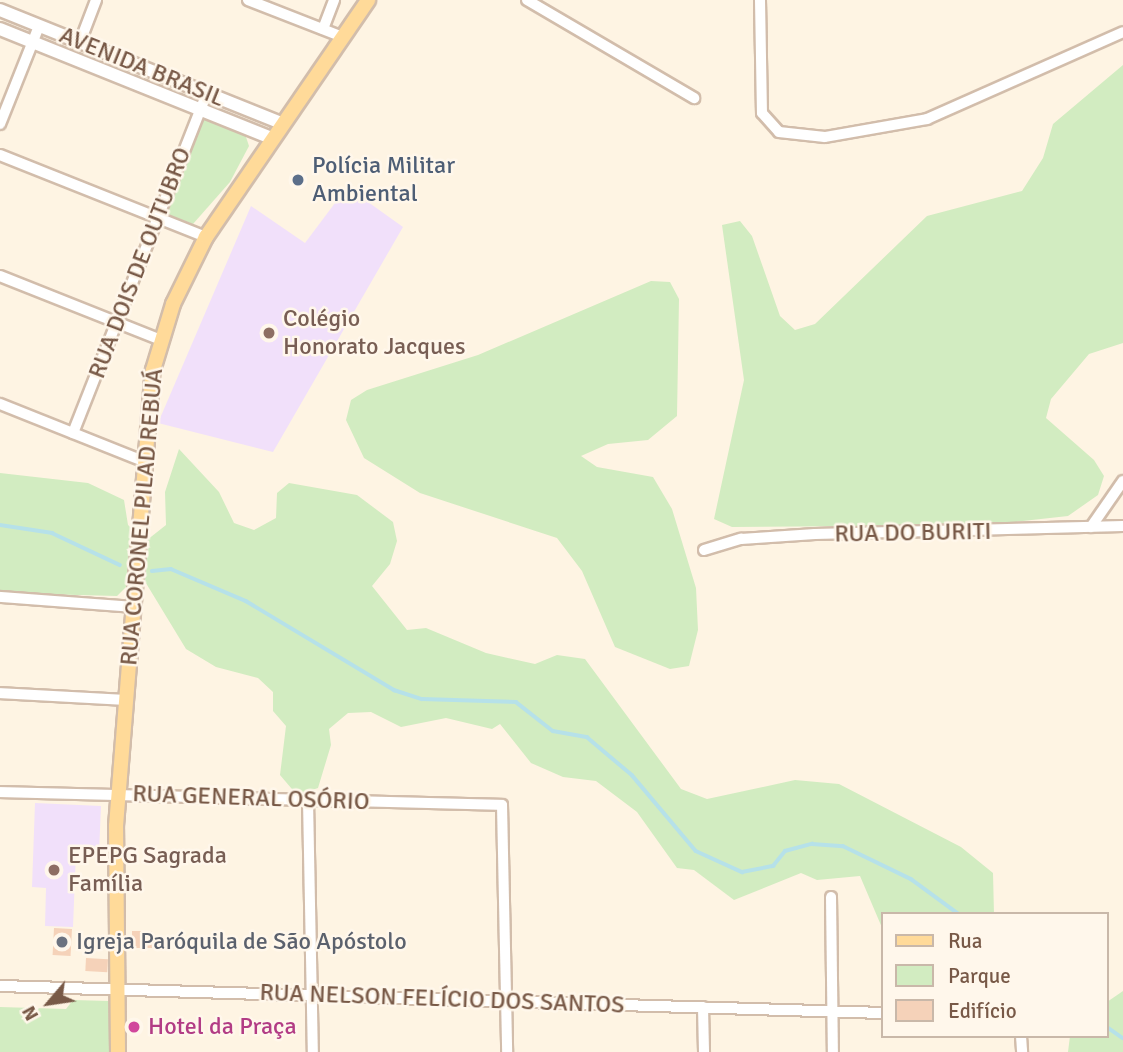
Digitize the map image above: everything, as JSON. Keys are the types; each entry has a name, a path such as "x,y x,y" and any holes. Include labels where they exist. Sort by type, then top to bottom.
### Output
{"main road":[{"name":"RUA CORONEL PILAD REBUÁ","path":"118,1052 119,795 143,461 160,340 206,237 368,0"}],"street":[{"path":"80,42 96,0"},
{"path":"247,0 343,37"},
{"path":"323,29 334,0"},
{"path":"527,0 694,98"},
{"path":"760,0 762,113 779,132 825,137 927,119 1123,32"},
{"name":"AVENIDA BRASIL","path":"0,10 283,124"},
{"path":"0,124 39,26"},
{"name":"AVENIDA BRASIL","path":"0,29 273,139"},
{"name":"RUA DOIS DE OUTUBRO","path":"74,433 207,93"},
{"path":"0,155 206,237"},
{"path":"0,276 160,340"},
{"path":"0,404 143,461"},
{"path":"1091,527 1123,481"},
{"name":"RUA DO BURITI","path":"704,550 741,539 815,534 1123,526"},
{"path":"0,597 133,607"},
{"path":"0,693 126,700"},
{"name":"RUA GENERAL OSÓRIO","path":"0,792 502,805 506,1001"},
{"path":"309,800 313,1052"},
{"path":"831,897 834,1052"},
{"name":"RUA NELSON FELÍCIO DOS SANTOS","path":"0,986 881,1013"},
{"path":"506,1001 507,1052"},
{"path":"703,1007 704,1052"}],"shaded area":[{"name":"Colégio Honorato Jacques","path":"347,187 403,227 273,452 158,423 251,206 305,243"},
{"name":"EPEPG Sagrada Família","path":"35,803 101,806 99,853 76,852 73,927 45,926 46,888 32,887"}],"green space":[{"path":"1123,65 1123,343 1089,354 1051,399 1046,418 1094,460 1104,476 1098,495 1068,516 988,525 732,527 714,519 744,380 722,225 740,221 752,236 780,316 795,330 815,324 927,216 1022,191 1043,158 1053,124"},
{"path":"203,117 245,134 249,146 230,182 193,224 164,213"},
{"path":"651,281 670,282 679,299 677,416 648,440 608,444 581,456 597,467 653,477 672,509 696,588 698,630 689,666 670,669 615,647 582,571 557,538 420,493 364,458 346,420 351,400 367,390 478,355"},
{"path":"179,449 219,492 234,523 254,530 276,518 277,493 289,483 357,495 393,522 397,541 390,564 372,586 407,630 426,628 486,653 535,664 557,655 585,659 681,789 707,799 795,780 839,784 961,847 993,873 994,912 881,912 881,925 860,876 817,880 801,873 734,900 694,870 677,868 637,812 596,781 563,777 531,763 500,724 492,729 446,718 401,727 371,712 348,713 329,729 331,745 318,788 297,795 280,775 286,726 273,711 273,692 258,678 216,667 186,649 138,570 142,544 166,525 165,492"},
{"path":"0,473 88,483 124,500 128,525 136,532 131,582 117,596 0,593"},
{"path":"1123,991 1123,1052 1068,1052 1070,1038 1109,1038 1109,1001"},
{"path":"73,1000 109,1001 109,1052 0,1052 0,1007 66,1009"}],"building":[{"name":"Igreja Paróquila de São Apóstolo","path":"54,928 72,929 71,956 53,955"},
{"path":"132,931 152,931 152,948 132,948"},
{"path":"86,958 108,959 107,972 85,971"}],"waterway":[{"path":"0,525 52,533 120,565"},
{"path":"152,571 171,569 246,601 394,690 422,699 516,702 553,731 587,737 632,775 696,851 742,872 773,866 785,851 812,844 843,846 911,879 956,912"},
{"path":"1109,1028 1123,1038"}],"place":[{"name":"Polícia Militar Ambiental","path":"298,180"},
{"name":"Colégio Honorato Jacques","path":"269,333"},
{"name":"EPEPG Sagrada Família","path":"54,870"},
{"name":"Igreja Paróquila de São Apóstolo","path":"62,942"},
{"name":"Hotel da Praça","path":"134,1027"}]}
